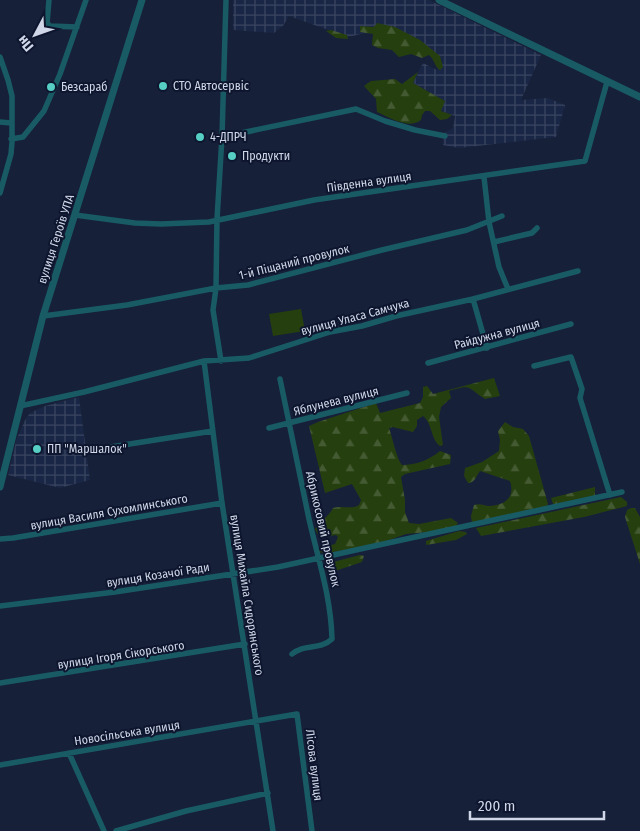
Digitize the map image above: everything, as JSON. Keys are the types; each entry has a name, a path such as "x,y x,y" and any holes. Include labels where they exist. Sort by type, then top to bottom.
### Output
{"street":[{"path":"49,0 47,23 50,26 76,27"},
{"path":"11,139 23,137 44,111 54,89 86,0"},
{"name":"вулиця Героїв УПА","path":"0,487 43,316 142,0"},
{"path":"221,361 213,310 216,288 226,0"},
{"path":"439,0 640,97"},
{"path":"0,56 12,96 11,154 2,178 0,193"},
{"name":"Південна вулиця","path":"75,215 134,223 209,222 314,200 585,162 607,82"},
{"path":"222,137 356,109 385,121 445,136"},
{"path":"0,122 11,123"},
{"path":"484,176 489,222 499,267 508,288"},
{"name":"1-й Піщаний провулок","path":"43,316 127,305 216,288 248,285 467,230 502,216"},
{"path":"494,242 532,233 537,228"},
{"name":"вулиця Уласа Самчука","path":"20,406 204,362 249,358 330,332 473,299 508,288 578,271"},
{"path":"473,299 487,348"},
{"name":"Райдужна вулиця","path":"428,363 571,324"},
{"path":"534,366 570,357 582,389 580,398 610,495"},
{"name":"вулиця Михайла Сидорянського","path":"204,362 222,503 273,831"},
{"name":"Абрикосовий провулок","path":"280,379 331,610 332,639 327,644 318,647 299,648 292,654"},
{"name":"Яблунева вулиця","path":"269,428 407,393"},
{"path":"91,450 213,432"},
{"name":"вулиця Козачої Ради","path":"0,606 115,592 278,567 622,492"},
{"name":"вулиця Василя Сухомлинського","path":"0,539 222,503"},
{"name":"вулиця Ігоря Сікорського","path":"0,683 67,674 245,644"},
{"name":"Лісова вулиця","path":"256,721 297,714 312,831"},
{"name":"Новосільська вулиця","path":"0,765 256,721"},
{"path":"70,753 104,831"},
{"path":"116,831 268,793"}],"shaded area":[{"path":"233,0 429,0 541,55 521,100 548,98 565,105 556,137 459,148 443,145 443,134 453,128 455,116 440,111 445,101 413,83 423,63 437,70 442,60 387,28 348,37 289,16 283,26 274,33 233,30"},
{"name":"ПП \"Маршалок\"","path":"79,397 90,480 60,488 8,475 17,438 30,413 45,406"}],"green space":[{"path":"377,23 395,27 420,40 440,56 443,67 440,70 429,55 422,58 411,54 399,57 392,50 372,45 373,34 360,32 360,26 374,27"},
{"path":"331,30 347,35 348,39 336,38 326,31"},
{"path":"418,72 413,83 445,101 441,111 452,115 447,119 440,120 430,111 425,111 421,120 410,124 399,122 377,112 376,99 364,86 371,81 395,79 402,84"},
{"path":"301,309 305,331 273,336 269,314"},
{"path":"494,378 500,396 485,399 472,389 466,387 449,391 451,398 441,407 439,417 443,445 440,446 437,443 423,416 417,420 417,426 413,432 393,427 389,428 396,453 402,465 422,461 440,451 451,455 450,464 405,474 401,477 405,512 409,523 419,524 451,518 458,523 454,528 406,534 375,545 333,552 319,552 319,548 335,544 338,537 336,535 319,535 315,529 317,526 333,508 356,506 359,505 361,500 352,484 325,493 309,426 376,403 380,413 420,403 423,397 423,387 427,386 433,394"},
{"path":"505,422 513,427 523,429 529,436 548,504 546,507 472,524 471,516 474,505 490,506 501,504 510,496 510,481 480,471 474,481 470,483 468,483 464,476 465,468 482,462 499,451 500,440 498,431"},
{"path":"595,487 595,496 555,505 551,498"},
{"path":"621,497 627,502 627,506 584,517 481,536 476,528"},
{"path":"635,508 640,517 640,564 625,517 627,510"},
{"path":"459,531 466,532 467,534 456,540 426,545 426,541"},
{"path":"360,555 364,556 362,562 329,573 326,569 327,565 333,562"}],"place":[{"name":"СТО Автосервіс","path":"163,86"},
{"name":"Безсараб","path":"51,87"},
{"name":"4-ДПРЧ","path":"200,137"},
{"name":"Продукти","path":"232,156"},
{"name":"ПП \"Маршалок\"","path":"37,449"}]}
